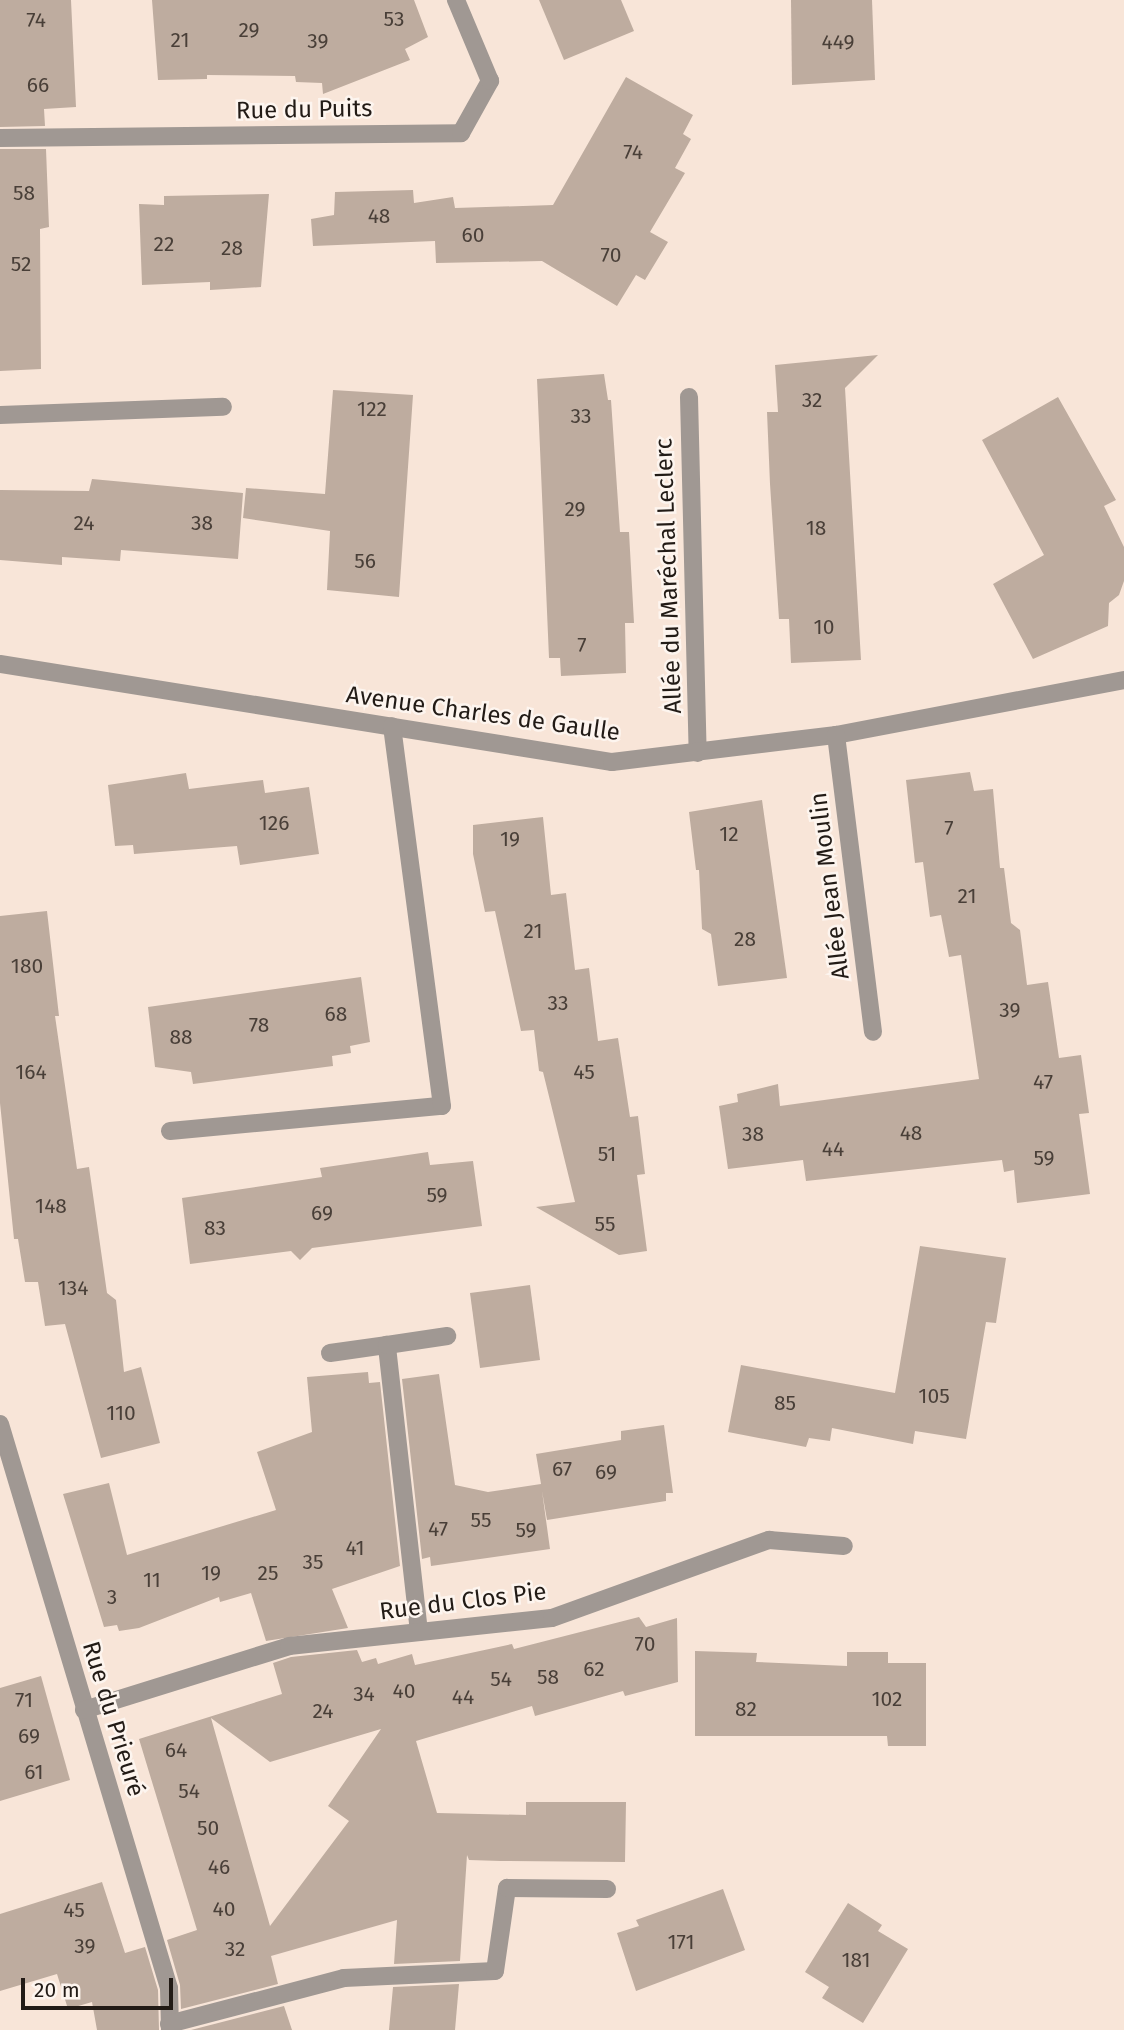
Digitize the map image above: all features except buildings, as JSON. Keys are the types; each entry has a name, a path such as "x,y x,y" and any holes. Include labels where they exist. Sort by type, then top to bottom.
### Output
{"street":[{"name":"Rue du Puits","path":"0,138 461,133 490,80 456,0"},
{"name":"Allée du Maréchal Leclerc","path":"689,397 698,753"},
{"path":"0,415 223,407"},
{"name":"Avenue Charles de Gaulle","path":"0,664 612,762 836,735 1124,680"},
{"path":"170,1131 442,1106 392,726"},
{"name":"Allée Jean Moulin","path":"836,735 873,1032"},
{"path":"330,1353 447,1336"},
{"path":"387,1345 419,1632"},
{"name":"Rue du Prieuré","path":"0,1424 169,1987 170,2027"},
{"name":"Rue du Clos Pie","path":"84,1710 289,1646 552,1618 769,1540 844,1546"},
{"path":"170,2027 344,1978 495,1970 507,1888 607,1889"}]}
